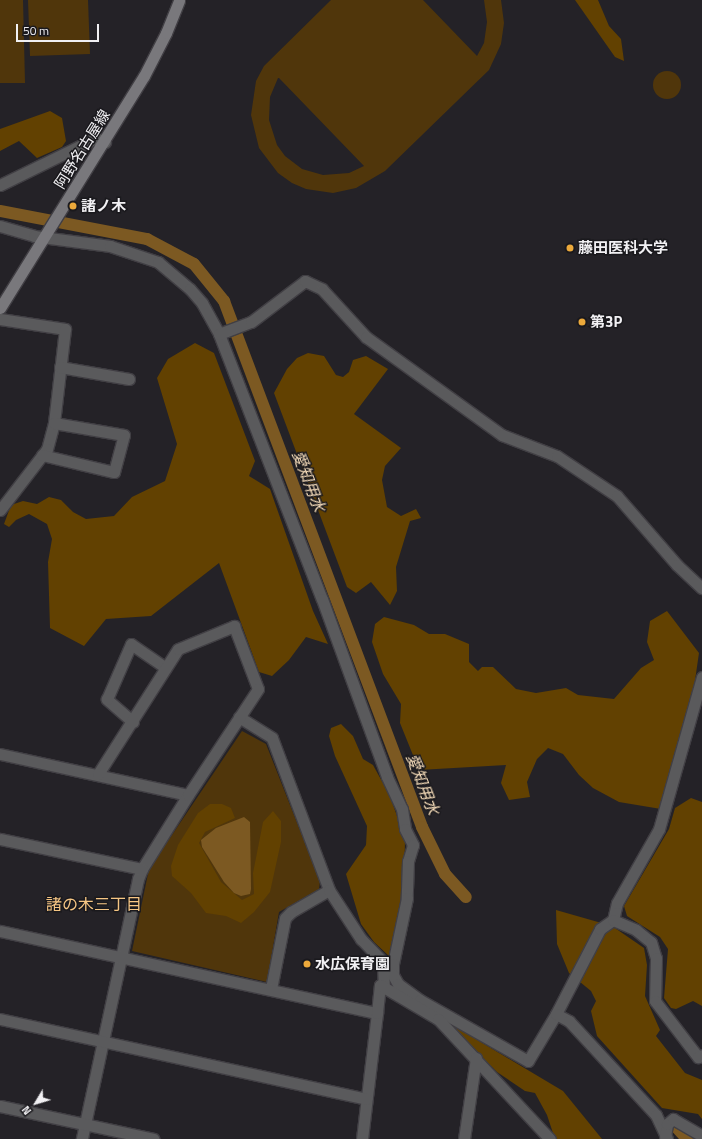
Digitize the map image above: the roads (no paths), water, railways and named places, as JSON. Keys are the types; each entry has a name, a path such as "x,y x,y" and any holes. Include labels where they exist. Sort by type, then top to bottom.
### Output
{"main road":[{"name":"阿野名古屋線","path":"0,308 105,142 144,76 166,33 179,0"}],"street":[{"path":"0,185 96,138 105,142"},
{"path":"0,226 110,246 158,262 190,288 202,303 221,333 375,738 387,777 402,809 405,829 413,844 408,861 407,898 393,964 393,975 398,984 420,1000 528,1061 556,1014 600,929 613,920 617,903 659,829 702,677"},
{"path":"221,333 251,322 305,281 322,289 366,337 502,435 557,456 617,496 677,565 702,588"},
{"path":"0,318 65,329 54,423 47,449 0,510"},
{"path":"60,367 129,379"},
{"path":"42,454 114,472 124,435 54,423"},
{"path":"82,1139 121,957 142,869 188,795 258,689 234,626 185,644 178,649 133,722 98,774"},
{"path":"133,722 107,698 131,644 166,668"},
{"path":"240,717 272,738 329,890 361,939 383,962 384,988"},
{"path":"0,754 98,774 188,795"},
{"path":"0,839 142,869"},
{"path":"271,989 285,918 291,912 329,890"},
{"path":"613,920 636,930 651,942 656,958 655,1001 698,1057 702,1054"},
{"path":"0,931 377,1013"},
{"path":"362,1139 380,985 438,1019 550,1139"},
{"path":"556,1014 569,1021 656,1115 666,1138"},
{"path":"0,1019 366,1099"},
{"path":"464,1139 476,1058"},
{"path":"0,1106 154,1139"},
{"path":"666,1138 667,1124 673,1118 702,1136"}],"waterway":[{"name":"愛知用水","path":"0,211 147,239 194,264 224,301 422,827 445,874 466,897"},
{"name":"愛知用水","path":"676,1127 687,1139"}],"place":[{"name":"諸ノ木","path":"73,206"},
{"name":"藤田医科大学","path":"570,248"},
{"name":"第3P","path":"582,322"},
{"name":"水広保育園","path":"307,964"}],"district":[{"name":"諸の木三丁目","path":"94,904"}]}
